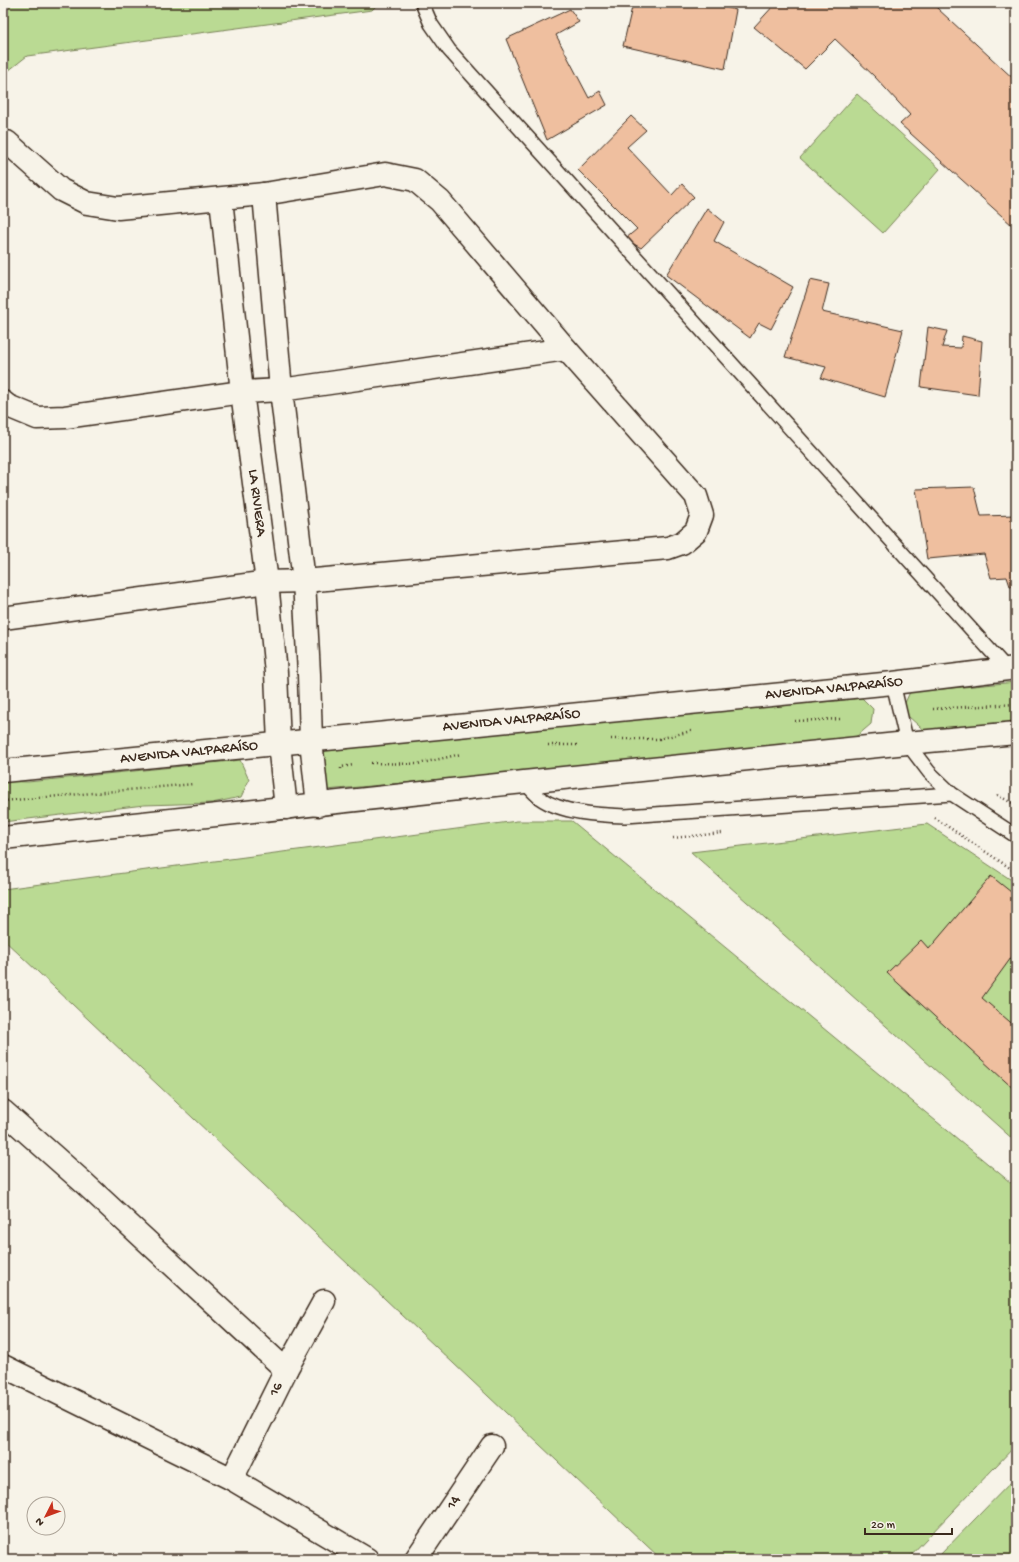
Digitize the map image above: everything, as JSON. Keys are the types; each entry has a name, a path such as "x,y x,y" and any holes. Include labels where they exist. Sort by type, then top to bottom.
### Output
{"street":[{"path":"3,618 267,582 668,548 682,543 696,531 702,515 696,496 566,349 440,201 415,180 385,174 264,194 118,208 87,203 61,190 7,142"},
{"path":"264,194 281,390 304,580 311,741 318,805"},
{"name":"LA RIVIERA","path":"221,198 242,392 267,582 276,673 279,744 286,808"},
{"path":"3,402 8,406 37,418 65,417 242,392 281,390 566,349"},
{"name":"AVENIDA VALPARAÍSO","path":"5,771 893,683 1011,668"},
{"path":"6,840 524,782 907,743 1016,734"},
{"path":"3,1111 83,1182 286,1370"},
{"name":"16","path":"232,1479 286,1370 324,1301"},
{"path":"3,1366 232,1479 353,1556"},
{"name":"14","path":"416,1559 492,1446"}],"lane":[{"path":"422,3 431,24 449,50 1011,668"},
{"path":"893,683 907,743 929,772 952,794 1016,836"},
{"path":"524,782 540,798 559,807 586,814 625,816 952,794"}],"path":[{"path":"933,709 1016,704"},
{"path":"547,745 578,746"},
{"path":"370,763 418,764 466,752"},
{"path":"340,772 341,767 356,764"},
{"path":"3,801 194,784"},
{"path":"934,817 1016,872"},
{"path":"673,838 727,833"}],"green space":[{"path":"3,3 379,3 372,10 27,56 3,75"},
{"path":"857,94 940,169 883,233 800,158"},
{"path":"1016,682 1016,726 929,735 908,716 904,705 910,692"},
{"path":"862,698 873,709 871,724 857,736 831,744 326,790 323,751"},
{"path":"240,760 249,780 241,797 212,803 144,805 3,822 3,781 28,782"},
{"path":"517,821 572,821 1016,1187 1016,1445 907,1559 661,1559 3,939 3,889"},
{"path":"927,824 1016,883 1016,1142 691,852"},
{"path":"1016,1477 1016,1559 936,1559"}],"building":[{"path":"633,3 710,3 736,10 725,69 623,46"},
{"path":"776,3 941,3 937,8 1016,81 1016,222 1013,226 900,124 910,115 875,77 835,39 805,69 754,27"},
{"path":"570,9 579,22 556,35 589,98 600,91 607,105 547,140 506,39"},
{"path":"631,116 646,130 627,147 672,195 682,184 694,197 641,248 625,239 637,229 578,170"},
{"path":"707,208 724,222 714,241 793,287 771,329 759,323 750,338 666,275"},
{"path":"810,280 829,284 822,312 903,330 885,397 821,378 826,367 785,357"},
{"path":"928,327 947,331 942,347 961,348 962,336 982,341 978,395 921,387"},
{"path":"974,487 981,516 1016,515 1016,586 1010,586 1007,577 991,578 984,554 927,559 916,489"},
{"path":"991,876 1016,896 1016,951 982,998 1016,1027 1016,1091 887,973 921,940 929,949"}]}
